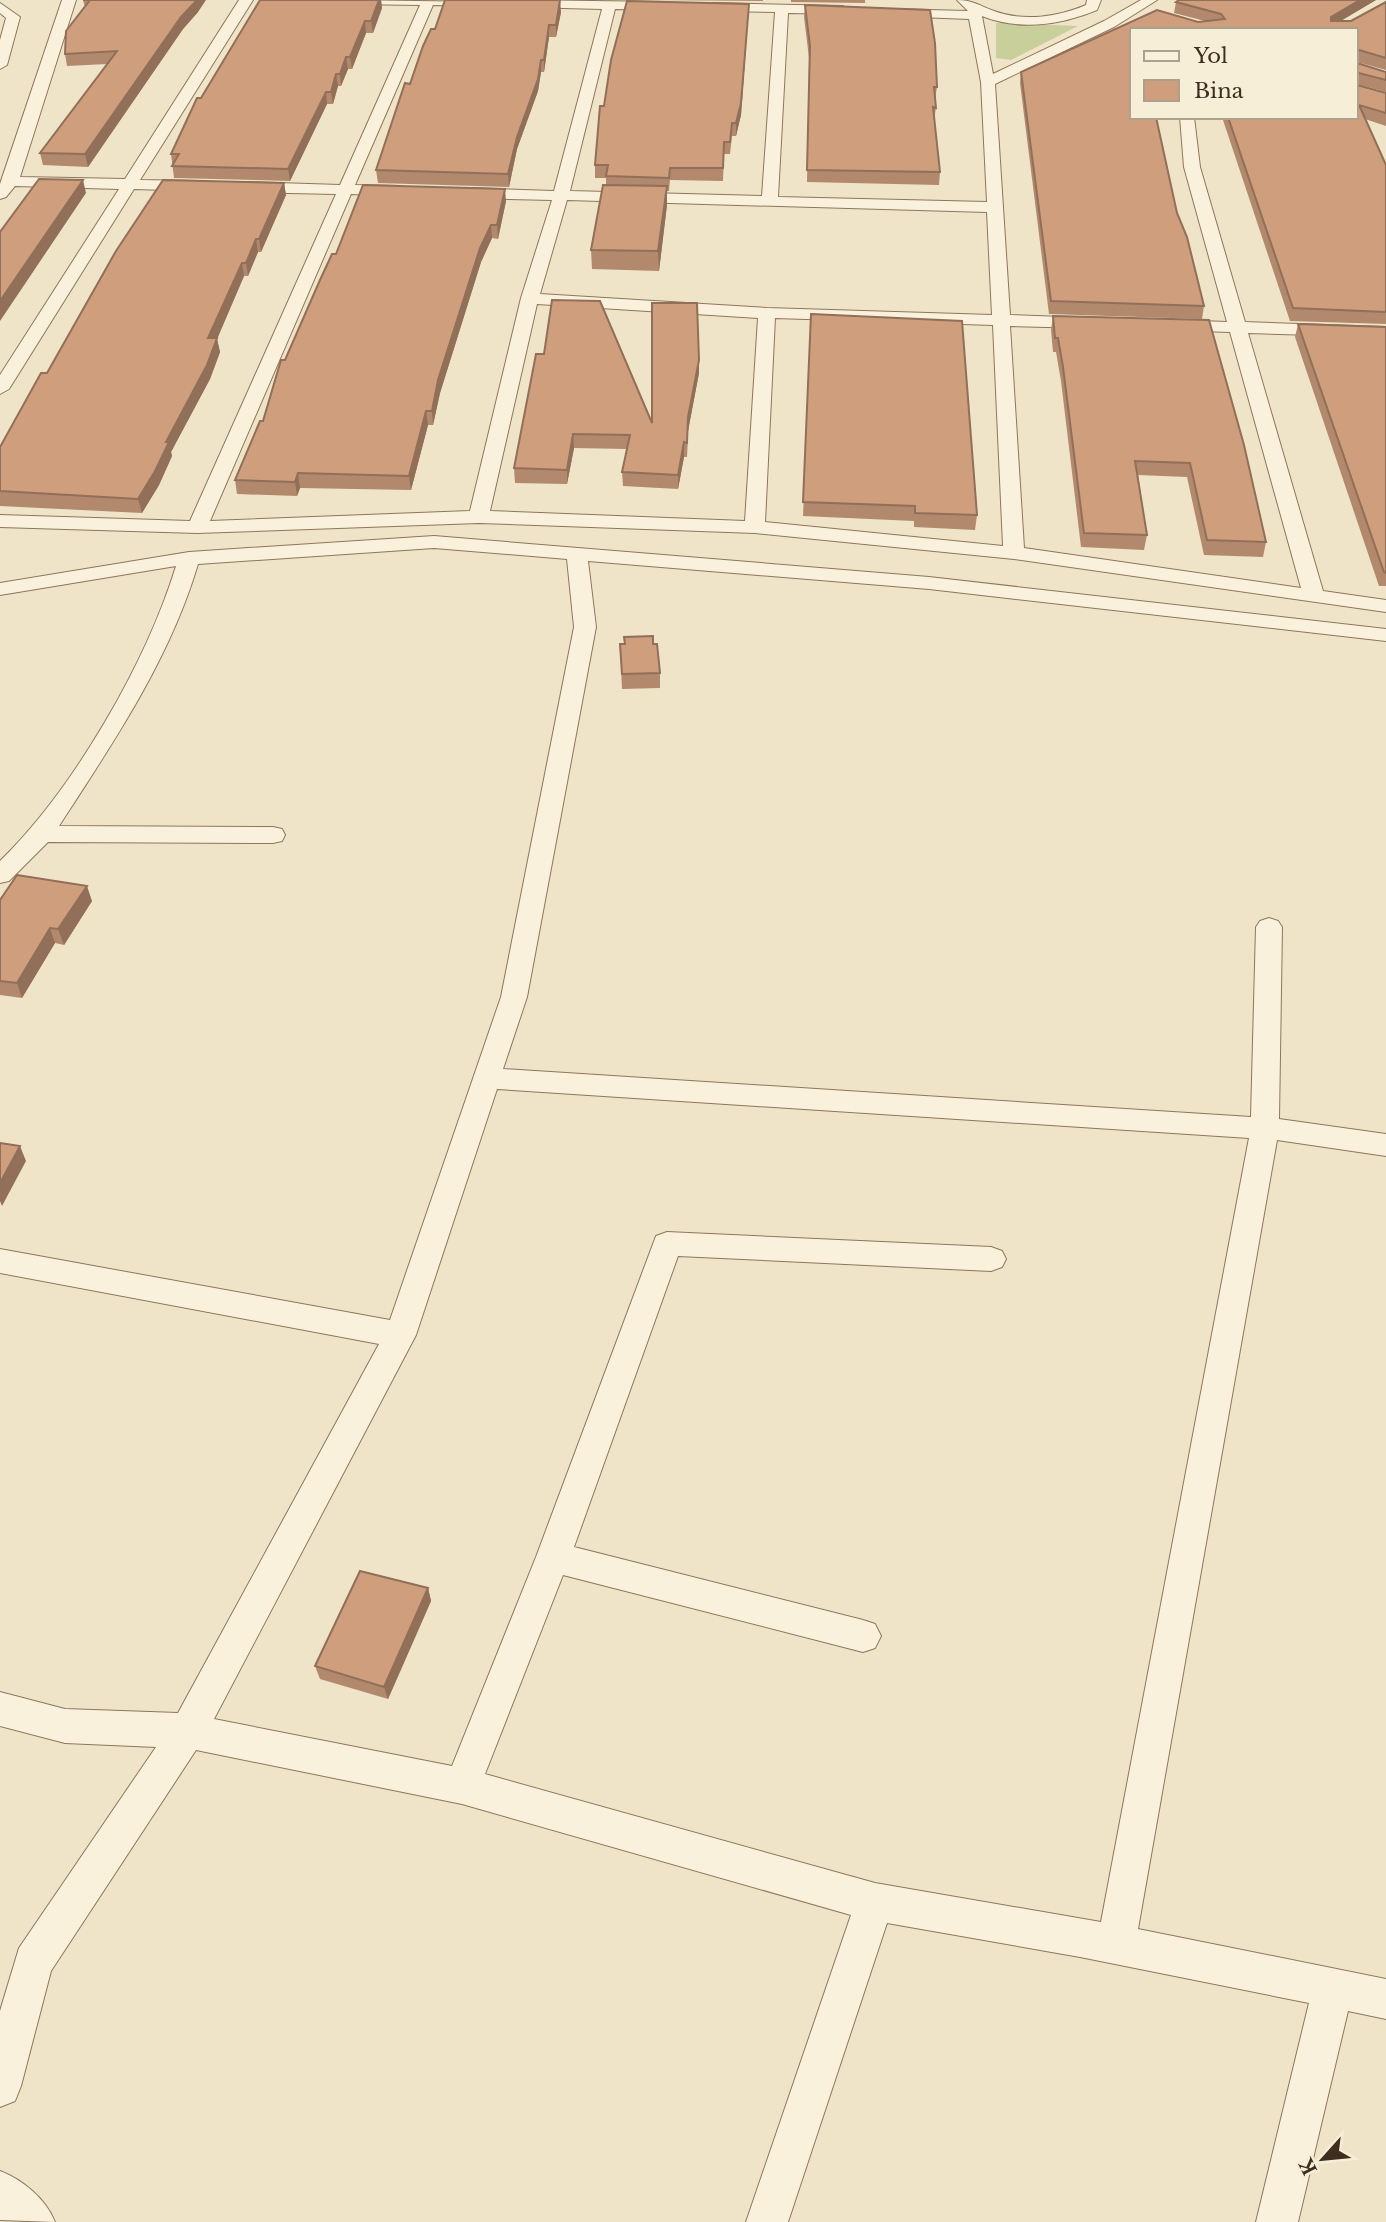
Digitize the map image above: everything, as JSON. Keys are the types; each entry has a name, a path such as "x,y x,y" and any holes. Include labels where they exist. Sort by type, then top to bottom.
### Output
{"street":[{"path":"0,194 11,181 69,0"},
{"path":"0,389 246,0"},
{"path":"349,0 610,2 676,6"},
{"path":"886,11 971,8 1012,19 1046,20 1076,15 1091,8 1094,0"},
{"path":"1103,0 1160,15"},
{"path":"988,82 1109,24 1150,0"},
{"path":"197,527 429,1"},
{"path":"479,517 530,298 561,195 610,2"},
{"path":"702,6 860,10"},
{"path":"0,7 13,17 0,65"},
{"path":"770,201 782,8"},
{"path":"971,8 988,82 1014,553"},
{"path":"1076,15 1130,29"},
{"path":"1187,119 1192,167 1314,597"},
{"path":"11,181 211,186"},
{"path":"238,187 413,191"},
{"path":"454,192 995,207"},
{"path":"530,298 767,313 1112,323"},
{"path":"755,527 767,313"},
{"path":"1154,324 1386,331"},
{"path":"0,521 197,527 479,517 755,527 1014,553 1386,606"},
{"path":"0,589 189,558 434,542 929,583 1386,635"},
{"path":"0,2086 33,1962 188,1731 400,1335 514,998 585,627 577,554"},
{"path":"0,875 42,834 115,723 174,608 189,558"},
{"path":"42,834 273,835"},
{"path":"1116,1944 1265,1128 1269,927"},
{"path":"487,1078 1265,1128 1386,1145"},
{"path":"463,1786 553,1556 667,1244 990,1259"},
{"path":"0,1261 400,1335"},
{"path":"553,1556 863,1636"},
{"path":"0,1709 65,1726 188,1731 463,1786 875,1902 1116,1944 1386,1999"},
{"path":"767,2222 875,1902"},
{"path":"1277,2222 1333,1988"},
{"path":"0,2192 34,2222"}],"green space":[{"path":"996,23 1078,26 1011,60 996,58"}],"building":[{"path":"90,0 197,0 181,17 85,154 40,153 117,51 65,54 66,31"},
{"path":"260,0 379,0 371,21 365,21 350,57 346,57 340,74 336,74 331,92 326,92 288,169 172,166 179,154 171,154 197,98 201,98"},
{"path":"445,0 560,0 556,25 549,25 544,60 541,60 538,79 517,137 508,174 376,170 405,83 410,84 423,46 431,29 435,29"},
{"path":"1360,0 1331,17 1331,21 1351,21 1386,2 1386,58 1358,51 1358,28 1130,28 1130,119 1156,119 1177,213 1187,237 1204,306 1051,301 1021,72 1157,10 1198,22 1225,19 1221,14 1176,2"},
{"path":"627,1 749,4 741,103 736,123 732,123 730,142 724,142 723,168 670,168 669,178 606,176 608,165 595,165 600,106 604,106 611,60"},
{"path":"805,5 930,10 937,87 934,87 936,108 933,107 940,172 807,170 810,46"},
{"path":"1358,63 1386,72 1386,80 1359,73"},
{"path":"1358,85 1386,93 1386,113 1359,105 1386,165 1386,312 1293,308 1229,119 1358,119"},
{"path":"39,179 83,180 0,301 0,232"},
{"path":"163,180 284,183 259,239 256,239 246,263 242,263 208,338 217,338 207,365 166,442 169,442 155,471 138,499 0,491 0,447 41,373 47,373 116,251"},
{"path":"363,185 505,189 497,225 491,225 480,248 438,380 432,411 426,411 409,476 298,473 295,482 235,480 260,421 263,421 281,360 285,360 332,254 336,254"},
{"path":"603,185 667,186 658,251 591,250"},
{"path":"552,300 600,301 652,423 652,303 697,303 699,360 688,417 687,443 684,442 678,475 622,472 630,435 573,434 567,470 514,468 536,354 544,354"},
{"path":"811,314 962,321 977,515 915,513 915,506 803,502"},
{"path":"1053,316 1209,320 1244,445 1266,542 1207,540 1190,463 1135,461 1147,535 1084,533 1063,367 1058,338 1055,338"},
{"path":"1298,324 1386,327 1386,573 1384,572"},
{"path":"653,636 653,644 657,644 660,673 622,674 620,644 625,644 624,637"},
{"path":"17,875 87,886 58,929 50,928 17,983 0,981 0,900"},
{"path":"0,1143 20,1146 0,1183"},
{"path":"360,1571 428,1588 384,1687 315,1666"}]}
